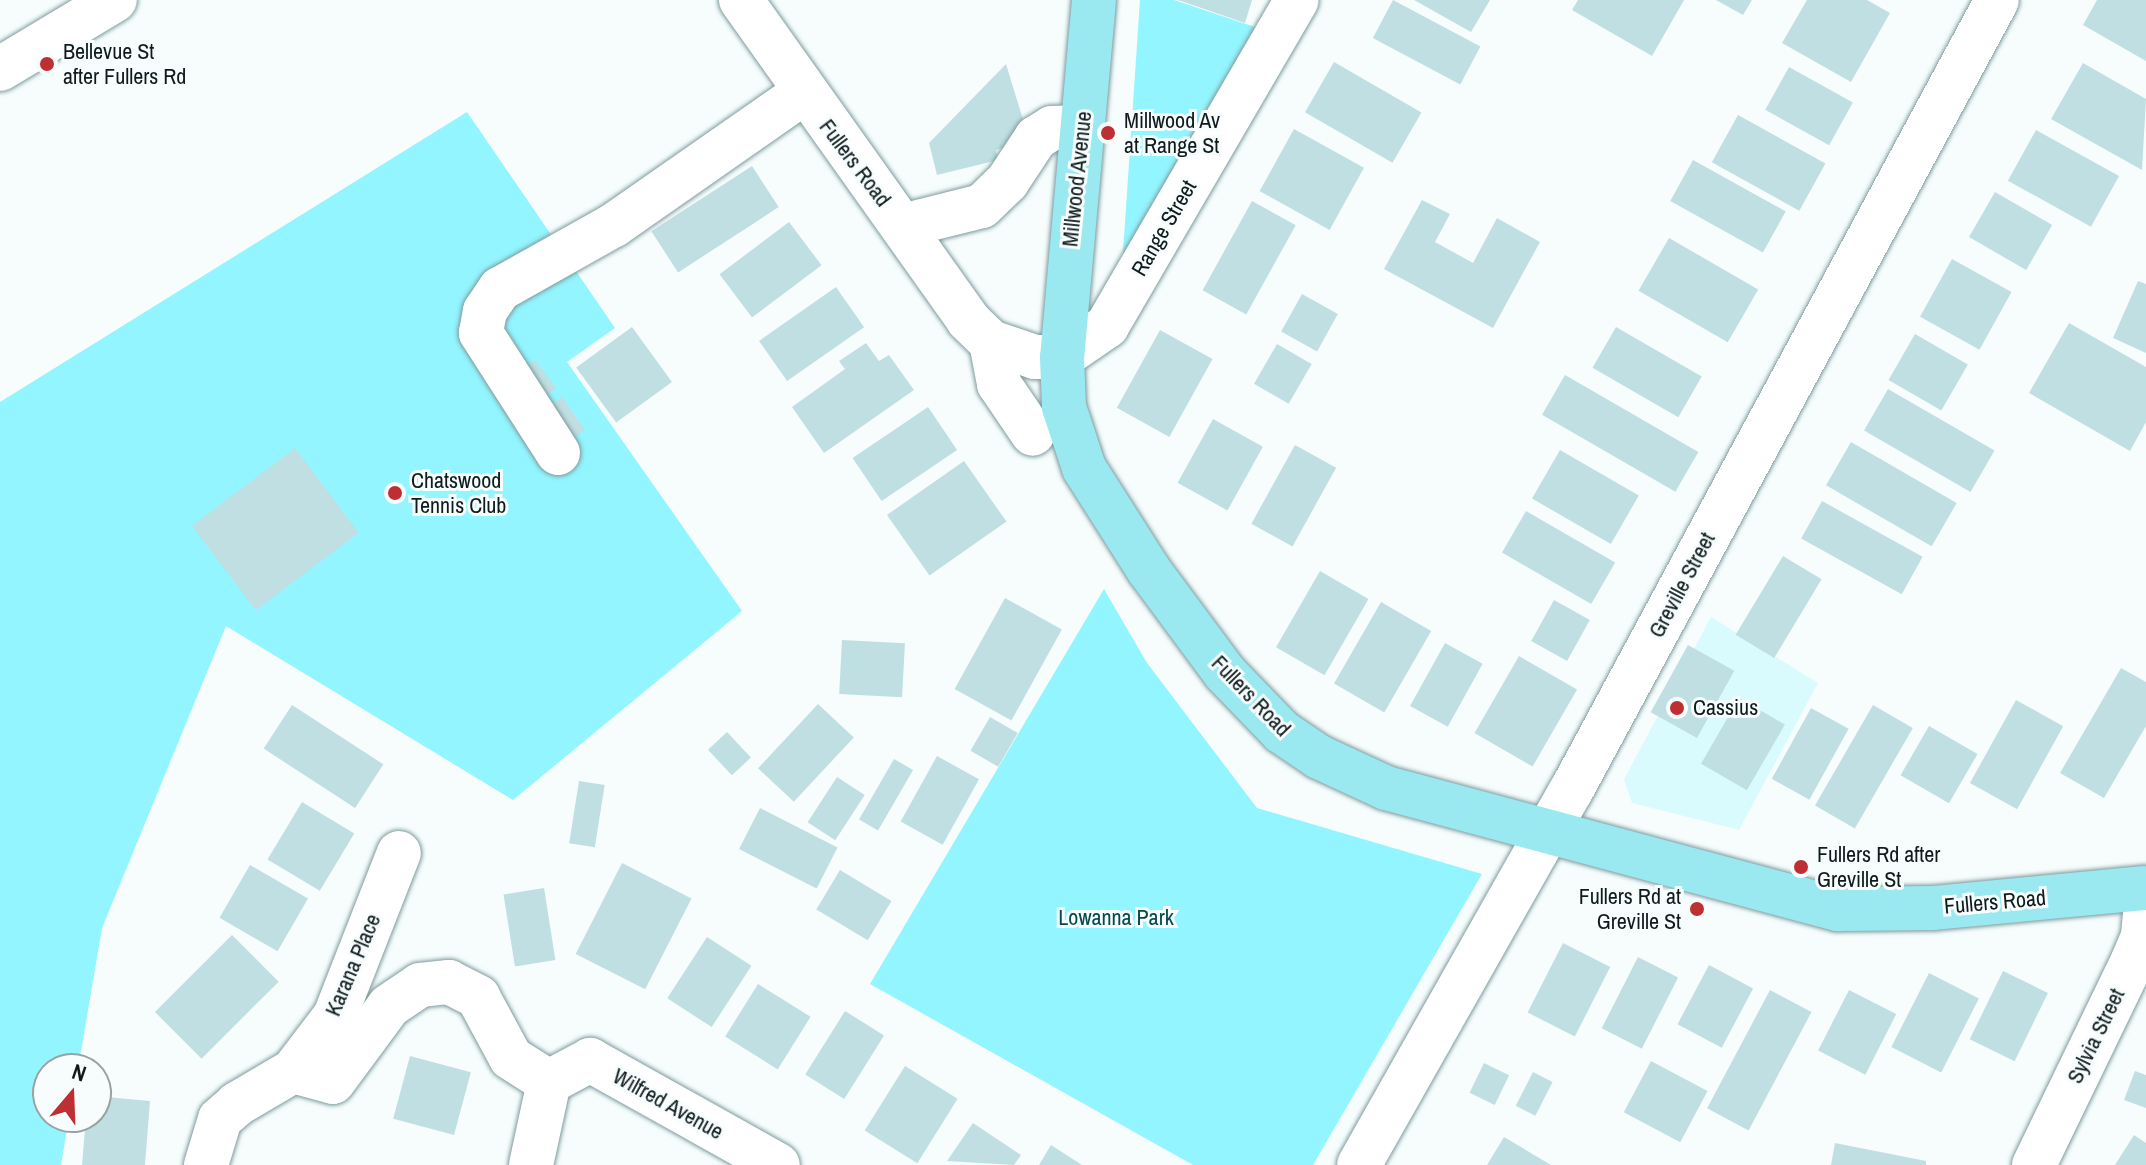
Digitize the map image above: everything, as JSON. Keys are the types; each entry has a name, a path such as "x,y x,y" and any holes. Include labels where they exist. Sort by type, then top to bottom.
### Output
{"main road":[{"name":"Millwood Avenue","path":"1062,357 1094,0"},
{"name":"Fullers Road","path":"1062,357 1064,407 1084,468 1157,582 1265,717 1299,745 1361,778 1548,834 1838,909 1933,908 2146,888"}],"street":[{"path":"0,69 115,0"},
{"name":"Fullers Road","path":"741,0 803,93 968,320 991,342 1035,357 1062,357"},
{"name":"Range Street","path":"1062,357 1107,326 1297,0"},
{"name":"Greville Street","path":"1359,1165 1548,834 1997,0"},
{"path":"558,453 481,333 485,311 500,289 614,225 803,93"},
{"path":"902,226 982,206 1007,182 1036,138 1052,128 1082,127"},
{"path":"991,342 999,384 1033,434"},
{"name":"Karana Place","path":"206,1165 220,1119 293,1071 335,1016 399,853"},
{"name":"Sylvia Street","path":"2034,1165 2138,948 2146,903"},
{"name":"Karana Place","path":"293,1071 333,1082 389,1006 420,985 449,982 478,997 511,1058 549,1082"},
{"name":"Wilfred Avenue","path":"549,1082 590,1060 778,1165"},
{"path":"531,1165 549,1082"}],"shaded area":[{"path":"1711,617 1818,683 1739,830 1632,803 1624,779"}],"green space":[{"path":"1140,0 1174,0 1264,30 1121,282"},
{"name":"Chatswood Tennis Club","path":"467,112 615,328 567,362 742,611 513,800 226,626 102,928 81,1053 32,1053 32,1133 66,1133 61,1165 0,1165 0,402"},
{"name":"Lowanna Park","path":"1104,589 1147,663 1257,808 1482,874 1313,1165 1193,1165 870,984"}],"building":[{"path":"1178,0 1252,0 1245,23"},
{"path":"1393,0 1480,46 1460,84 1373,38"},
{"path":"1414,0 1490,0 1471,32"},
{"path":"1578,0 1684,0 1652,56 1572,10"},
{"path":"1716,0 1752,0 1743,15"},
{"path":"1807,0 1867,0 1890,13 1851,82 1782,43"},
{"path":"2097,0 2146,0 2146,61 2083,25"},
{"path":"1334,62 1421,112 1392,163 1305,112"},
{"path":"2083,63 2146,99 2142,170 2051,119"},
{"path":"1006,64 1029,139 996,150 998,160 937,175 929,143"},
{"path":"1789,67 1853,102 1829,145 1765,110"},
{"path":"1738,115 1825,163 1799,211 1712,162"},
{"path":"1294,129 1364,168 1330,230 1260,191"},
{"path":"2036,130 2119,176 2091,227 2008,181"},
{"path":"1693,160 1786,211 1763,252 1670,201"},
{"path":"752,166 779,207 678,272 651,231"},
{"path":"1995,192 2052,225 2026,270 1969,237"},
{"path":"1422,200 1450,214 1435,242 1473,263 1497,218 1540,242 1493,328 1384,269"},
{"path":"1252,201 1296,225 1246,314 1203,290"},
{"path":"789,222 821,265 752,317 720,274"},
{"path":"1669,238 1758,289 1728,342 1638,291"},
{"path":"1952,259 2011,292 1979,350 1920,317"},
{"path":"2138,281 2146,284 2146,353 2113,338"},
{"path":"836,287 864,327 787,381 759,341"},
{"path":"1302,294 1338,314 1317,351 1281,332"},
{"path":"2069,323 2146,367 2146,422 2130,451 2029,393"},
{"path":"632,327 672,382 616,423 576,368"},
{"path":"1616,327 1702,376 1678,417 1592,368"},
{"path":"1160,330 1212,359 1169,437 1117,408"},
{"path":"1915,334 1968,364 1941,410 1888,380"},
{"path":"866,343 879,361 889,355 914,390 824,453 792,407 845,369 839,361"},
{"path":"1277,344 1312,364 1289,404 1254,384"},
{"path":"535,360 556,388 538,401 517,373"},
{"path":"1565,375 1698,452 1675,492 1542,415"},
{"path":"1888,389 1995,451 1971,492 1864,431"},
{"path":"562,397 585,430 567,442 544,410"},
{"path":"928,407 957,450 882,501 853,458"},
{"path":"1213,419 1263,447 1227,510 1178,483"},
{"path":"1851,442 1957,503 1932,546 1826,485"},
{"path":"1295,445 1336,468 1292,547 1251,524"},
{"path":"295,448 359,533 256,610 192,526"},
{"path":"1560,450 1639,496 1611,544 1532,498"},
{"path":"964,461 1006,522 929,576 887,515"},
{"path":"1822,501 1923,557 1902,594 1801,539"},
{"path":"1526,511 1615,562 1591,604 1502,553"},
{"path":"1783,556 1822,579 1774,658 1736,635"},
{"path":"1320,571 1368,599 1324,675 1276,647"},
{"path":"1005,598 1062,630 1011,720 955,689"},
{"path":"1554,600 1590,620 1567,661 1531,641"},
{"path":"1381,602 1431,631 1384,712 1334,683"},
{"path":"842,640 905,643 902,697 839,694"},
{"path":"1445,643 1483,664 1448,727 1410,706"},
{"path":"1688,645 1734,671 1697,738 1651,712"},
{"path":"1519,656 1577,689 1533,767 1474,733"},
{"path":"2121,668 2146,682 2146,726 2104,798 2060,773"},
{"path":"1739,698 1785,724 1747,790 1701,764"},
{"path":"2016,700 2063,726 2017,809 1970,783"},
{"path":"818,704 854,737 794,802 758,768"},
{"path":"292,705 383,764 355,808 264,749"},
{"path":"1873,705 1913,728 1855,828 1815,805"},
{"path":"1811,708 1849,729 1809,800 1772,779"},
{"path":"990,717 1018,733 998,767 970,751"},
{"path":"1929,726 1977,754 1949,803 1900,775"},
{"path":"727,732 751,758 732,775 708,750"},
{"path":"937,756 979,779 943,845 901,822"},
{"path":"894,759 913,770 878,831 859,820"},
{"path":"837,777 865,795 835,840 808,822"},
{"path":"579,781 605,785 595,847 569,843"},
{"path":"302,802 354,833 320,891 267,859"},
{"path":"760,808 838,847 817,888 739,849"},
{"path":"622,863 691,898 645,989 576,954"},
{"path":"250,865 308,898 278,951 220,918"},
{"path":"840,870 891,901 868,940 816,909"},
{"path":"544,888 555,960 515,967 504,894"},
{"path":"232,935 279,982 202,1059 155,1012"},
{"path":"707,937 751,966 712,1027 667,998"},
{"path":"1563,943 1610,967 1575,1037 1528,1012"},
{"path":"1638,957 1678,977 1642,1049 1602,1028"},
{"path":"1709,965 1753,988 1722,1048 1678,1024"},
{"path":"2003,971 2048,993 2015,1061 1970,1039"},
{"path":"1929,973 1979,998 1941,1072 1891,1047"},
{"path":"758,984 811,1017 778,1069 725,1037"},
{"path":"1770,990 1811,1012 1749,1130 1707,1108"},
{"path":"1849,990 1896,1014 1865,1075 1818,1051"},
{"path":"845,1011 884,1035 844,1099 805,1075"},
{"path":"410,1056 471,1072 454,1135 393,1119"},
{"path":"1651,1061 1708,1091 1680,1142 1624,1112"},
{"path":"1484,1063 1509,1075 1495,1105 1470,1093"},
{"path":"905,1066 958,1099 917,1163 865,1130"},
{"path":"2135,1071 2146,1075 2146,1108 2124,1100"},
{"path":"1533,1072 1553,1082 1535,1116 1516,1106"},
{"path":"112,1097 150,1101 145,1165 82,1165 85,1133 112,1133"},
{"path":"973,1123 1021,1155 1014,1165 947,1161"},
{"path":"2134,1135 2146,1143 2146,1165 2115,1165"},
{"path":"1504,1137 1551,1165 1487,1165"},
{"path":"1835,1143 1926,1161 1926,1165 1831,1165"},
{"path":"1051,1145 1082,1165 1039,1165"}],"place":[{"name":"Bellevue St after Fullers Rd","path":"47,64"},
{"name":"Millwood Av at Range St","path":"1108,133"},
{"name":"Chatswood Tennis Club","path":"395,493"},
{"name":"Cassius","path":"1677,708"},
{"name":"Fullers Rd after Greville St","path":"1801,867"},
{"name":"Fullers Rd at Greville St","path":"1697,909"}]}
